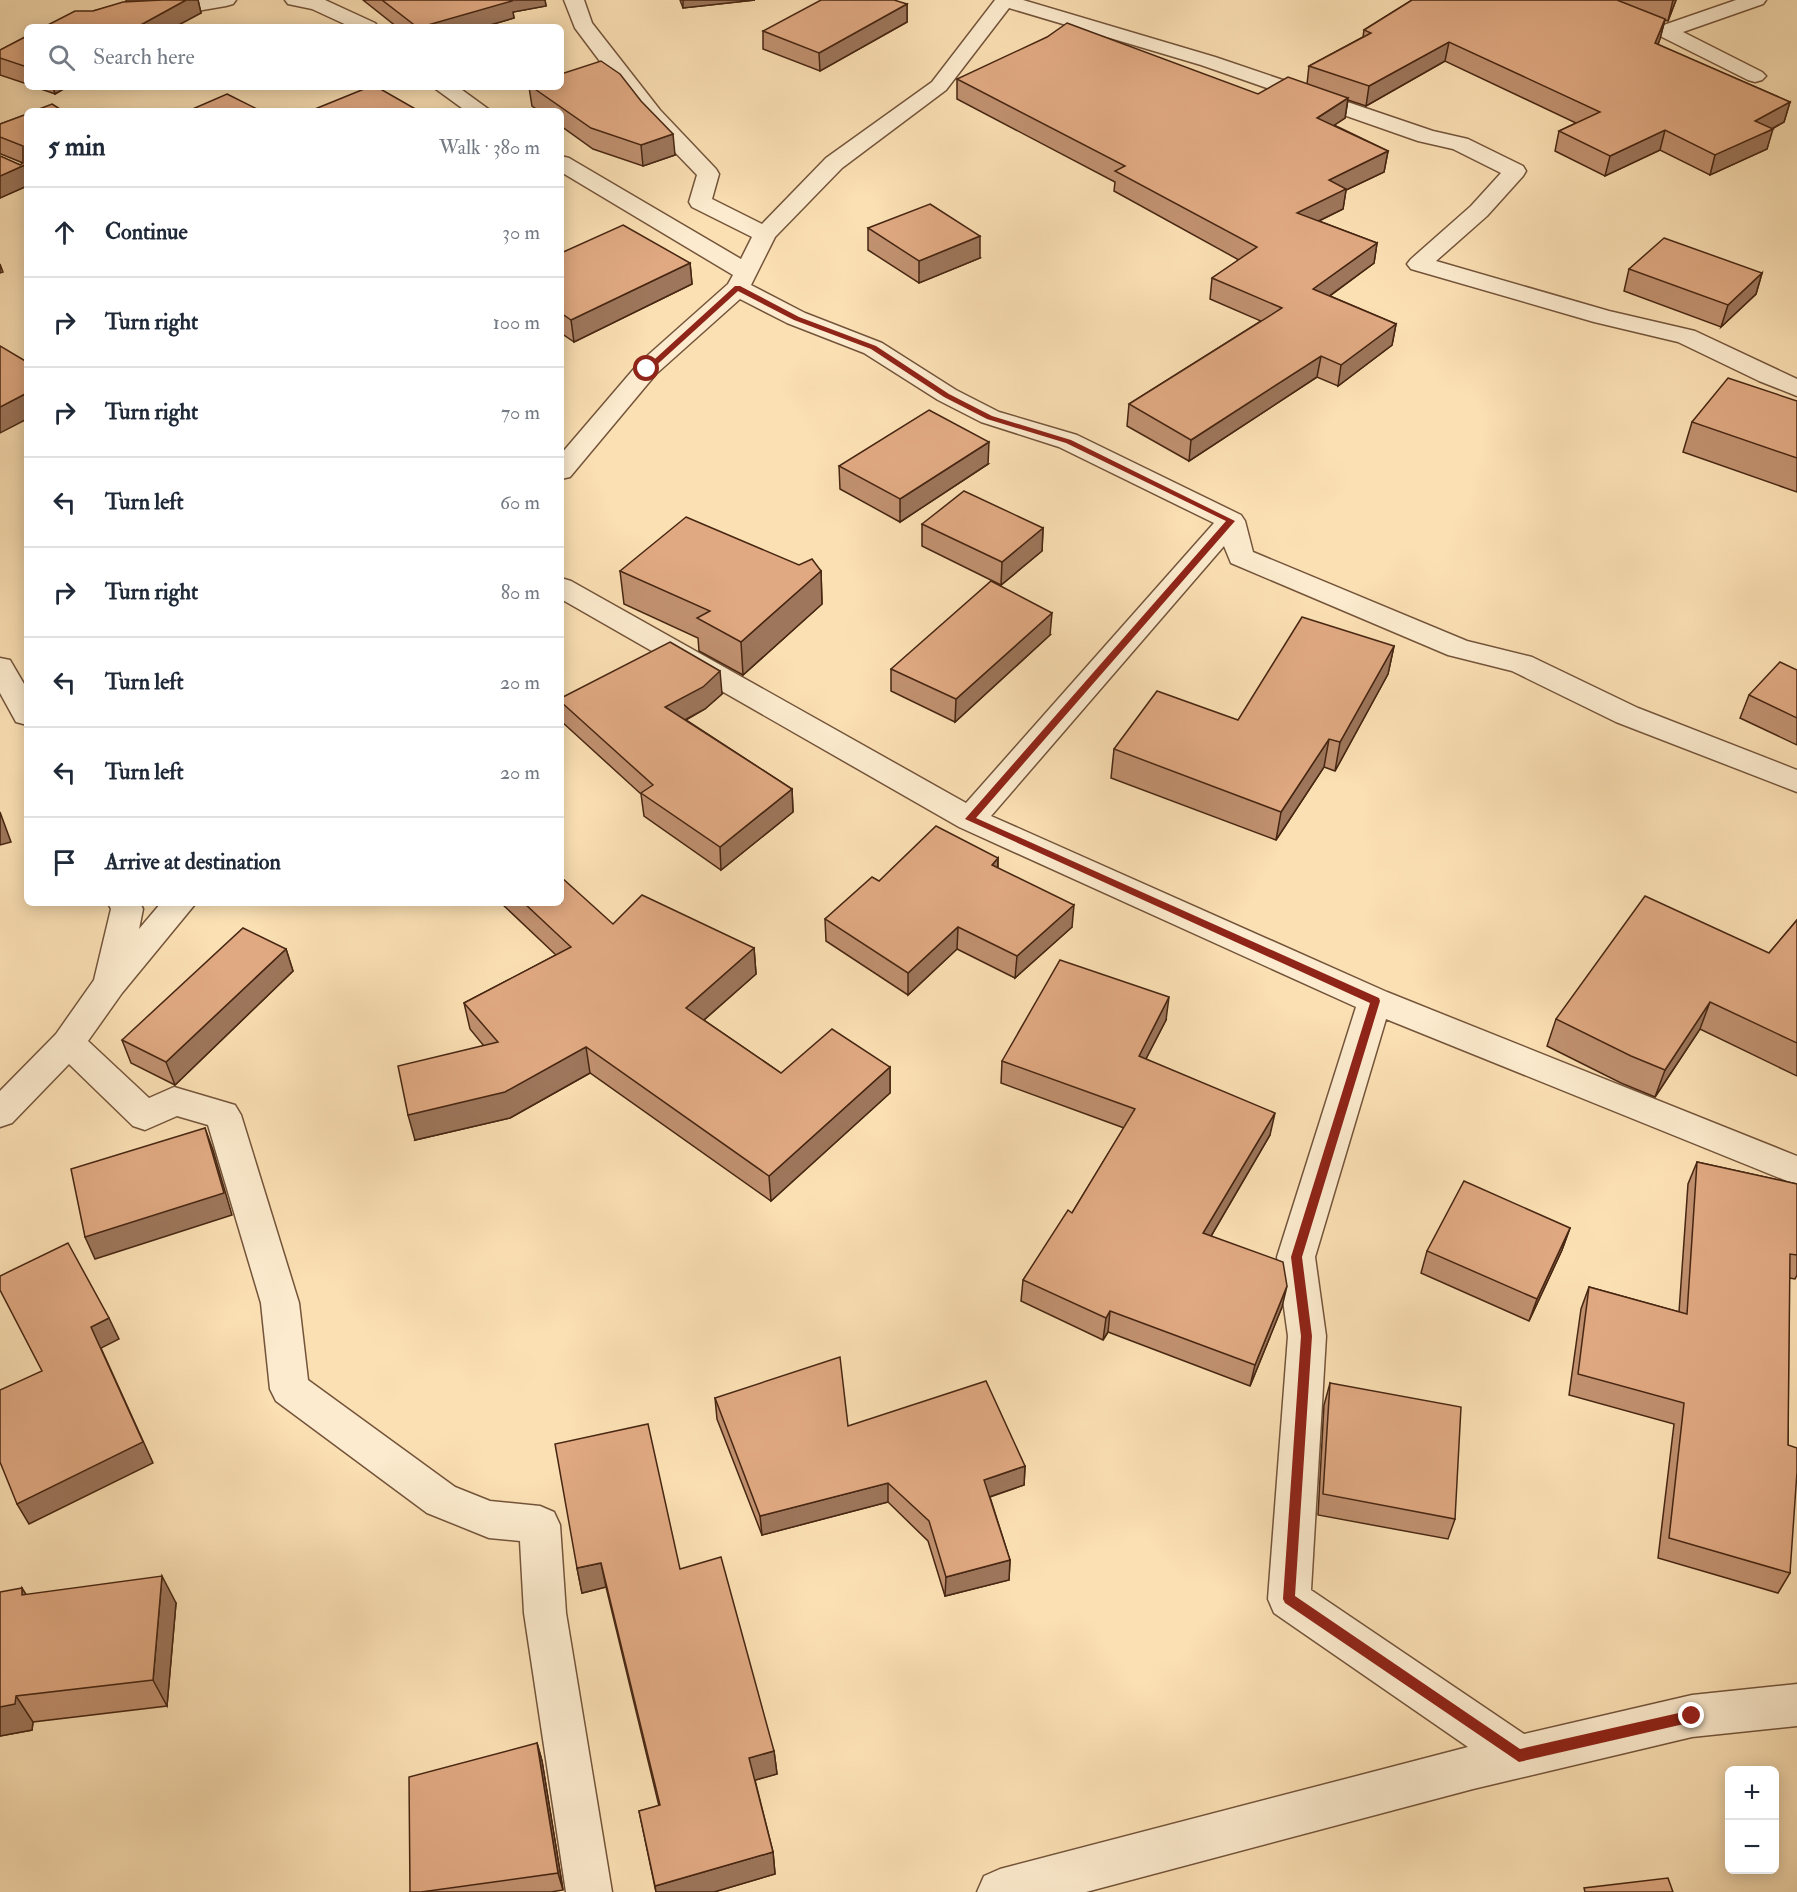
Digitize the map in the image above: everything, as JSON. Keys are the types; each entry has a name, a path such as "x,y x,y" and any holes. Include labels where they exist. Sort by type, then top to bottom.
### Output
{"street":[{"path":"86,24 126,12 162,10 226,0"},
{"path":"295,0 317,4 361,24"},
{"path":"574,0 571,27 708,174 699,202 765,234"},
{"path":"564,467 647,369 741,280 765,234 834,163 939,86 1005,0 1208,61 1426,136 1460,144 1515,171 1479,211 1419,264 1603,317 1686,336 1797,388"},
{"path":"1665,31 1756,0"},
{"path":"1643,22 1755,76"},
{"path":"448,90 476,108"},
{"path":"564,165 796,318 873,348 947,395 990,417 1068,441 1231,521 1241,557 1458,648 1522,664 1627,715 1797,782"},
{"path":"970,819 1231,521"},
{"path":"564,589 970,819 1375,1001 1797,1171"},
{"path":"0,667 24,710"},
{"path":"110,984 127,909 126,906"},
{"path":"0,1113 68,1043 110,984 177,906"},
{"path":"1375,1001 1296,1257 1306,1336 1289,1599 1519,1756"},
{"path":"68,1043 145,1116 174,1101 223,1115 280,1303 290,1389 441,1500 489,1519 540,1525 545,1613 590,1892"},
{"path":"1000,1892 1519,1756 1692,1716 1797,1706"}],"building":[{"path":"186,0 142,24 50,24 75,11 93,11 123,2"},
{"path":"382,0 512,1 432,24 413,24"},
{"path":"821,0 894,0 907,4 819,53 763,31"},
{"path":"1412,0 1617,0 1665,19 1655,43 1790,102 1755,121 1773,129 1715,155 1665,130 1610,156 1559,131 1600,112 1449,42 1369,86 1309,66 1371,33 1364,30"},
{"path":"1067,23 1258,94 1288,77 1348,98 1317,118 1388,151 1329,180 1346,189 1297,213 1377,243 1313,289 1396,324 1341,365 1321,356 1191,440 1129,404 1282,308 1212,278 1257,247 1115,171 1125,166 957,79 1047,37"},
{"path":"24,38 24,66 0,58 0,50"},
{"path":"601,61 620,74 641,101 673,134 641,145 591,128 536,90 564,90 564,73"},
{"path":"362,90 382,90 414,108 317,108"},
{"path":"227,94 255,108 195,108"},
{"path":"52,104 58,108 42,108"},
{"path":"24,115 24,165 0,176 0,156 20,165 23,163 23,146 0,137 0,124"},
{"path":"930,204 980,236 919,261 868,228"},
{"path":"623,225 690,263 571,320 564,315 564,252"},
{"path":"1664,238 1762,273 1728,305 1629,269"},
{"path":"0,346 24,360 24,395 0,407"},
{"path":"1728,378 1797,401 1797,458 1692,422"},
{"path":"929,410 989,442 900,499 839,466"},
{"path":"964,491 1043,528 1002,562 922,524"},
{"path":"686,517 799,565 812,559 821,571 741,642 697,618 710,611 620,571"},
{"path":"991,581 1052,613 956,699 891,669"},
{"path":"1302,617 1394,646 1340,742 1329,739 1281,812 1114,749 1157,691 1238,720"},
{"path":"670,642 720,671 703,687 665,707 792,789 720,847 641,793 653,785 564,705 564,696"},
{"path":"1780,662 1797,670 1797,718 1749,695"},
{"path":"936,826 998,858 992,865 1074,905 1017,956 958,927 908,973 825,919 872,877 879,881"},
{"path":"564,880 613,924 642,895 754,948 686,1008 781,1073 832,1029 890,1067 769,1176 586,1047 505,1092 408,1115 398,1066 498,1042 464,1003 571,947 527,906 564,906"},
{"path":"1645,896 1769,953 1797,920 1797,1043 1710,1002 1665,1070 1556,1019"},
{"path":"243,928 286,949 166,1062 122,1040"},
{"path":"1060,960 1169,997 1139,1056 1275,1113 1203,1233 1283,1262 1287,1286 1255,1365 1110,1311 1106,1318 1023,1280 1068,1210 1072,1213 1135,1109 1002,1061"},
{"path":"205,1128 224,1193 85,1237 71,1169"},
{"path":"1697,1162 1797,1184 1797,1255 1790,1254 1788,1445 1797,1448 1797,1472 1790,1573 1669,1538 1684,1403 1578,1374 1589,1287 1687,1314"},
{"path":"1464,1181 1570,1228 1537,1299 1427,1251"},
{"path":"68,1243 109,1318 91,1327 143,1442 17,1504 0,1462 0,1390 42,1371 0,1290 0,1276"},
{"path":"840,1357 848,1426 986,1381 1025,1466 984,1480 1010,1560 946,1577 929,1521 888,1483 760,1516 715,1398"},
{"path":"1330,1383 1461,1407 1455,1519 1323,1494"},
{"path":"648,1424 680,1569 721,1557 774,1751 749,1758 773,1852 655,1886 639,1811 660,1805 601,1563 577,1568 555,1444"},
{"path":"162,1576 153,1680 16,1696 15,1704 0,1707 0,1592 22,1588 22,1595"},
{"path":"537,1743 558,1873 410,1892 409,1777"},
{"path":"1668,1878 1673,1892 1585,1892 1584,1888"}],"route":[{"path":"647,369 738,288 796,318 873,348 947,395 990,417 1068,441 1231,521 970,819 1375,1001 1296,1257 1306,1336 1289,1599 1519,1756 1692,1716"}]}
